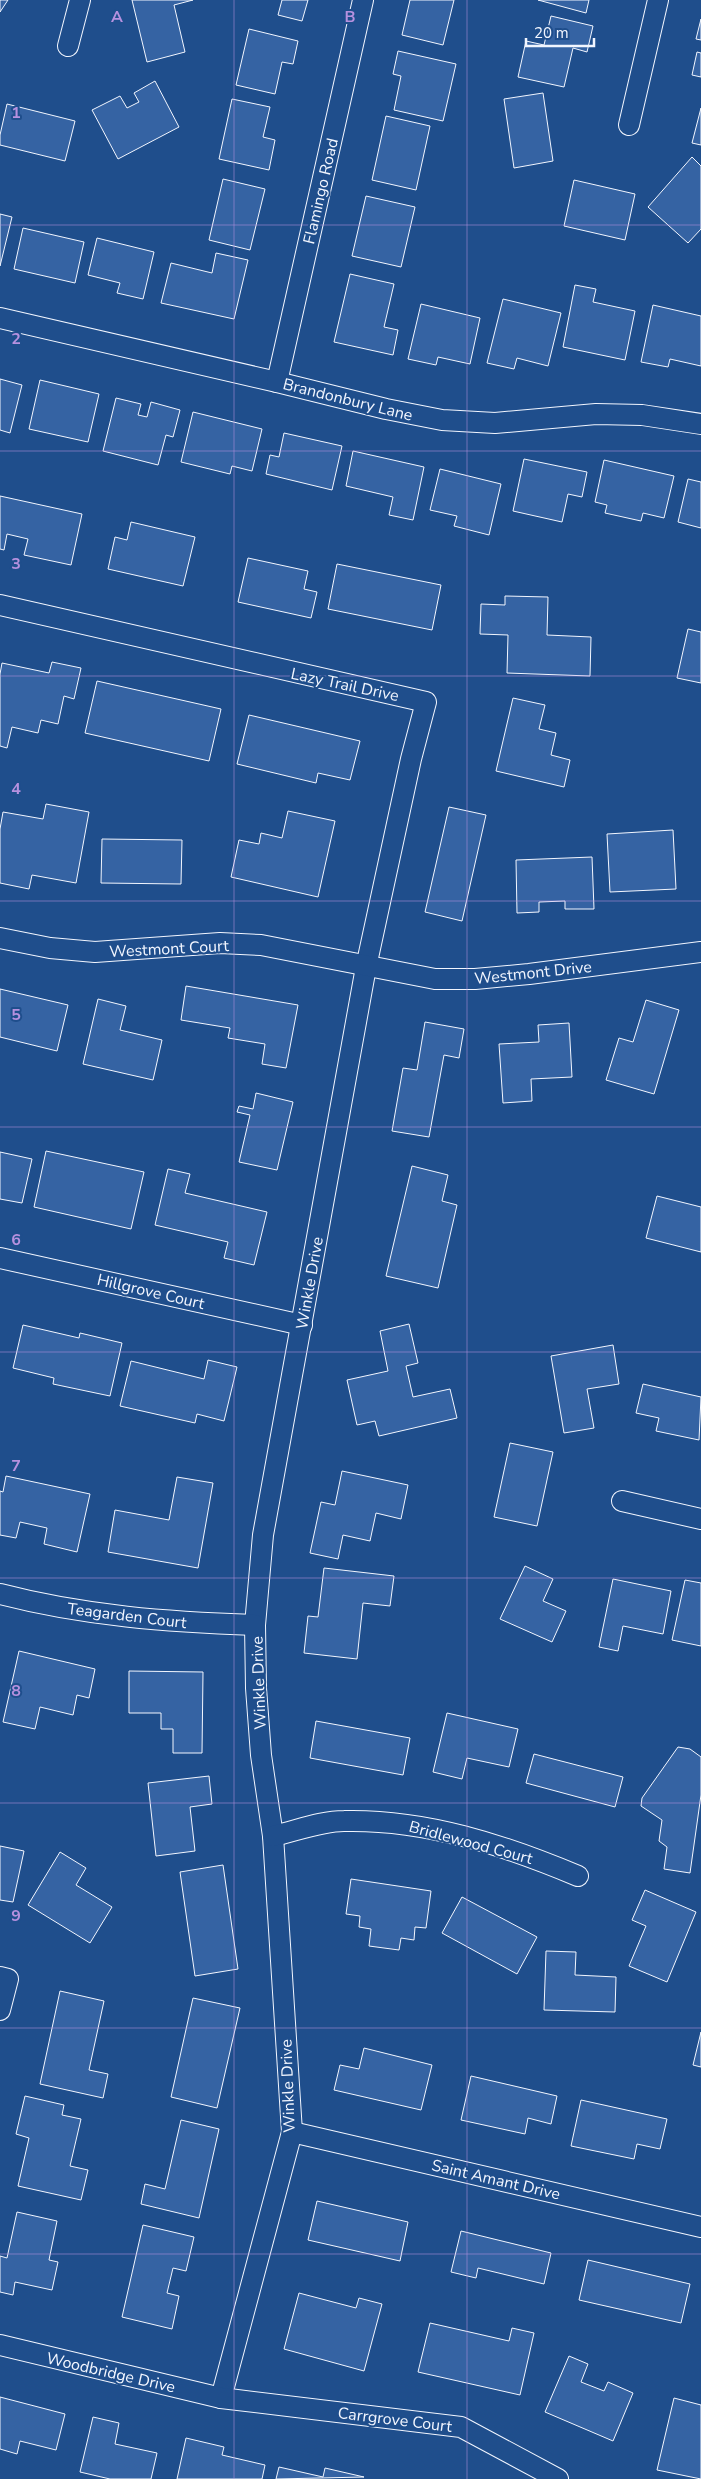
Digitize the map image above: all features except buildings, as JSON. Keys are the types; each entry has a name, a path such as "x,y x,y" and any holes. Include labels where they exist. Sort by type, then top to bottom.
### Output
{"street":[{"path":"68,46 80,0"},
{"name":"Flamingo Road","path":"277,382 363,0"},
{"path":"629,125 658,0"},
{"name":"Brandonbury Lane","path":"0,318 386,409 442,420 495,424 596,414 633,414 701,424"},
{"name":"Lazy Trail Drive","path":"0,605 426,702 411,759 366,967"},
{"name":"Westmont Court","path":"0,938 50,948 95,952 220,942 261,945 366,967"},
{"name":"Westmont Drive","path":"366,967 435,979 475,979 701,952"},
{"name":"Winkle Drive","path":"221,2398 292,2132 273,1836 261,1755 256,1688 255,1624 264,1526 366,967"},
{"name":"Hillgrove Court","path":"0,1258 302,1325"},
{"path":"622,1501 701,1519"},
{"name":"Teagarden Court","path":"0,1594 76,1610 142,1619 255,1624"},
{"name":"Bridlewood Court","path":"273,1836 343,1821 416,1825 521,1852 578,1876"},
{"path":"0,1977 8,1979 0,2010"},
{"name":"Saint Amant Drive","path":"292,2132 701,2227"},
{"name":"Woodbridge Drive","path":"0,2345 221,2398"},
{"name":"Carrgrove Court","path":"221,2398 461,2427 558,2479"}]}
